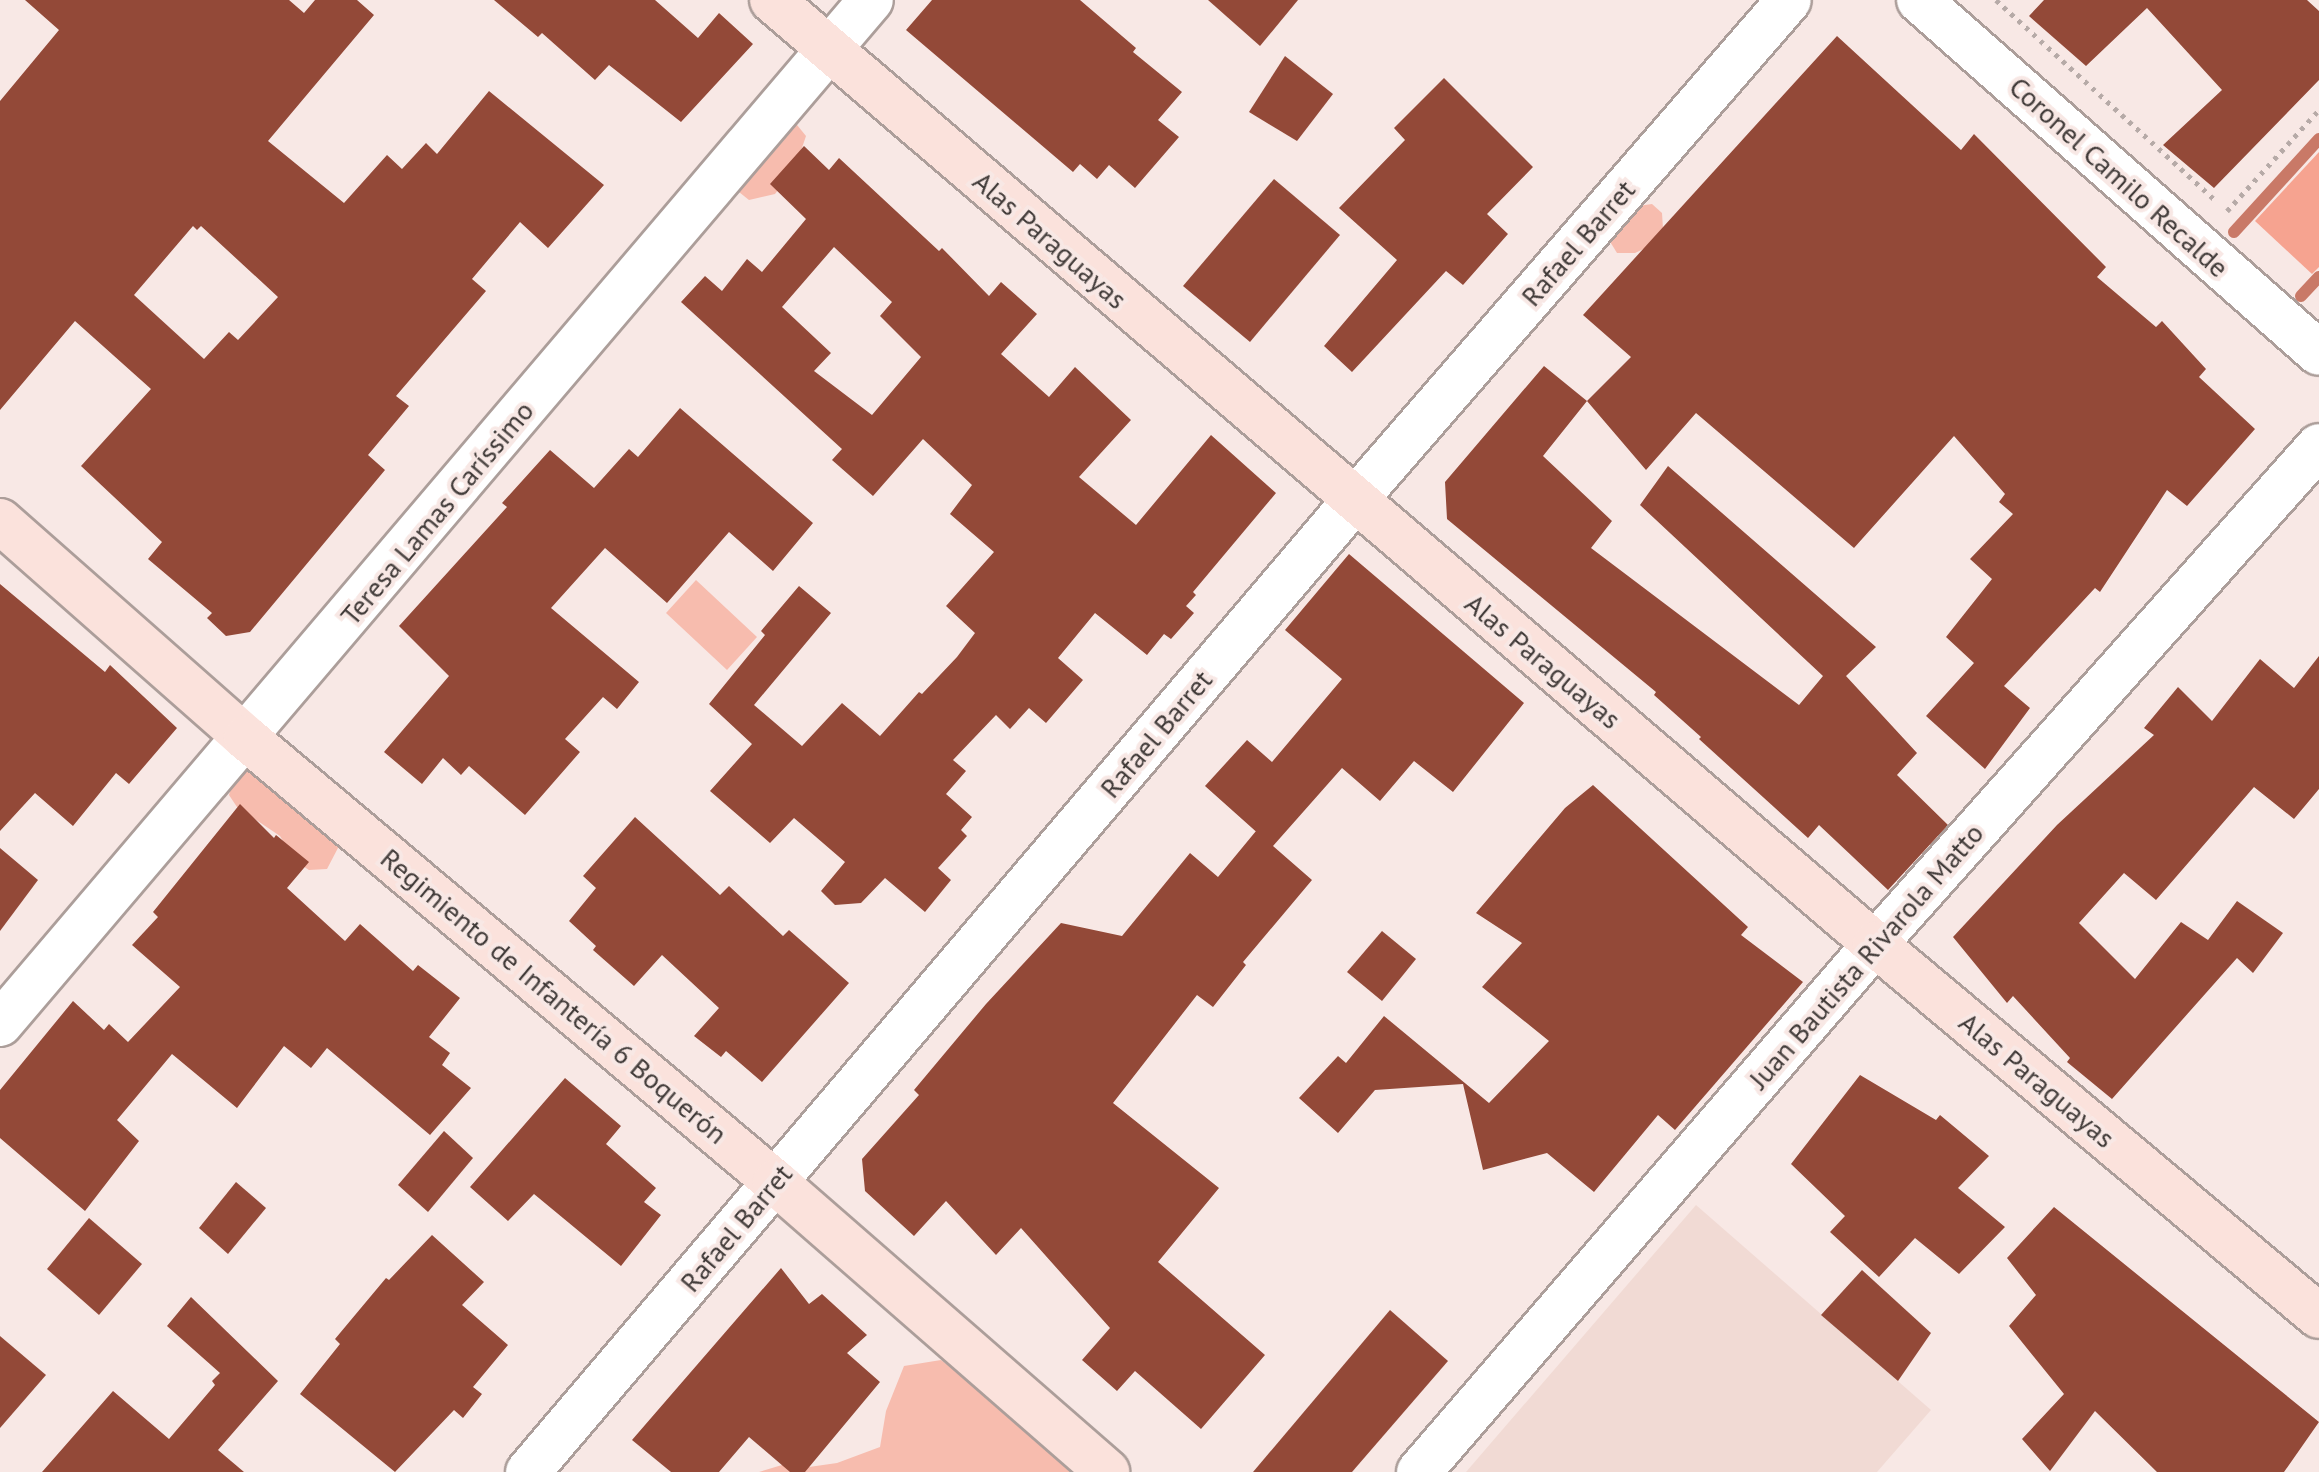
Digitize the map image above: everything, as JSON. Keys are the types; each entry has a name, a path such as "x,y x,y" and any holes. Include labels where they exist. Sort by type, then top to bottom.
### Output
{"street":[{"name":"Alas Paraguayas","path":"772,0 1354,501 2319,1316"},
{"name":"Teresa Lamas Caríssimo","path":"0,1024 871,0"},
{"name":"Rafael Barret","path":"528,1472 1354,501 1789,0"},
{"name":"Coronel Camilo Recalde","path":"1919,0 2319,353"},
{"name":"Juan Bautista Rivarola Matto","path":"1419,1472 1875,944 2319,446"},
{"name":"Regimiento de Infantería 6 Boquerón","path":"0,521 246,738 775,1182 1107,1472"}],"path":[{"name":"Coronel Camilo Recalde","path":"1996,0 2227,211 2319,110"}],"shaded area":[{"path":"793,120 806,136 795,168 775,194 749,200 734,188"},
{"path":"2319,152 2319,267 2312,274 2255,221"},
{"path":"1652,204 1662,213 1663,229 1650,246 1635,253 1617,253 1609,240 1631,207"},
{"path":"696,580 757,637 727,670 666,613"},
{"path":"241,753 341,817 339,846 327,869 309,870 295,861 280,836 237,807 229,795"},
{"path":"1696,1205 1931,1410 1877,1472 1466,1472"},
{"path":"941,1360 1089,1472 759,1472 782,1465 809,1467 837,1463 880,1447 886,1411 904,1366"}],"building":[{"path":"25,0 289,0 304,13 315,0 357,0 374,15 268,141 344,203 387,155 402,169 426,143 437,154 489,91 604,185 548,248 520,222 472,279 486,291 396,396 409,406 368,455 385,470 250,632 226,636 207,618 212,613 148,559 162,542 81,466 151,389 75,321 0,410 0,101 59,30","holes":["193,226 197,230 201,226 278,297 238,340 229,332 204,359 134,295"]},
{"path":"494,0 655,0 698,38 719,13 753,44 681,122 609,65 595,80 542,33 538,37"},
{"path":"932,0 1080,0 1136,48 1133,52 1182,92 1158,120 1179,137 1135,188 1109,165 1097,179 1080,164 1073,172 906,30"},
{"path":"1208,0 1298,0 1260,46"},
{"path":"2044,0 2307,0 2319,11 2319,80 2214,188 2163,145 2222,90 2147,8 2086,66 2029,16"},
{"path":"1837,36 1961,150 1974,134 2106,267 2097,277 2156,327 2162,321 2206,369 2199,377 2255,429 2187,506 2167,490 2100,592 2095,588 2004,686 2030,708 1985,769 1926,716 1974,663 1946,637 1992,579 1970,559 2013,514 1999,502 2005,494 1954,436 1854,548 1696,413 1646,470 1587,401 1631,357 1583,315"},
{"path":"1285,56 1333,94 1297,141 1249,112"},
{"path":"1444,78 1533,167 1487,214 1508,234 1463,285 1446,271 1352,372 1324,346 1397,260 1339,208 1405,140 1394,128"},
{"path":"804,146 829,170 839,158 939,251 942,248 989,296 1001,282 1037,314 1001,354 1049,397 1075,367 1131,420 1079,477 1136,525 1211,435 1276,493 1193,592 1196,595 1186,606 1194,613 1171,639 1164,634 1147,655 1095,613 1058,658 1083,680 1046,723 1029,708 1010,729 996,715 953,760 966,771 946,794 972,817 961,830 967,836 938,868 951,880 925,912 885,878 861,903 835,905 821,891 845,862 794,818 770,843 710,791 752,744 709,704 765,635 761,631 799,586 831,613 754,705 802,746 842,703 880,736 919,692 922,694 957,657 975,633 946,606 994,552 950,514 972,485 923,439 873,496 832,460 842,449 681,302 705,276 722,291 747,259 762,272 806,219 770,184","holes":["834,247 892,302 880,316 921,357 872,415 814,371 831,353 782,307"]},
{"path":"1274,179 1340,235 1250,342 1183,286"},
{"path":"1544,366 1587,401 1543,456 1612,521 1591,548 1799,705 1823,676 1640,505 1668,466 1876,647 1846,676 1917,753 1897,775 1948,825 1888,890 1819,825 1808,838 1699,739 1701,737 1654,695 1656,692 1447,519 1445,482"},
{"path":"680,408 813,523 773,571 729,532 667,603 605,548 551,608 639,682 617,709 603,697 565,739 580,752 525,815 469,766 461,775 443,758 422,784 384,752 449,676 399,626 507,507 502,503 550,450 594,488 629,449 638,457"},
{"path":"1349,554 1524,703 1453,792 1414,761 1380,801 1342,768 1273,846 1312,880 1243,962 1246,965 1213,1007 1197,995 1113,1103 1219,1188 1158,1262 1265,1355 1201,1429 1135,1371 1117,1391 1082,1360 1110,1328 1021,1228 996,1255 946,1201 914,1236 865,1191 862,1159 919,1095 914,1090 986,1004 1061,923 1122,936 1190,853 1218,877 1256,831 1205,786 1247,740 1272,762 1342,679 1285,630"},
{"path":"0,584 105,672 110,665 177,728 129,784 116,773 73,826 35,793 0,831"},
{"path":"2319,656 2319,789 2294,819 2254,787 2156,900 2124,873 2079,923 2135,979 2181,922 2208,940 2237,901 2283,933 2253,973 2237,958 2112,1099 2067,1062 2070,1058 2013,996 2007,1003 1953,937 2057,825 2154,735 2144,728 2178,687 2212,721 2260,659 2294,688"},
{"path":"1593,785 1748,927 1741,935 1803,982 1675,1130 1658,1115 1594,1192 1547,1153 1483,1170 1463,1084 1375,1090 1338,1133 1299,1098 1338,1056 1346,1063 1384,1016 1489,1103 1549,1041 1482,987 1522,943 1476,913 1565,808"},
{"path":"240,804 274,838 276,835 309,862 287,888 345,941 360,924 413,971 418,965 460,998 429,1037 450,1053 442,1065 471,1088 430,1135 327,1048 311,1068 284,1046 237,1108 172,1054 117,1120 139,1141 85,1211 0,1138 0,1090 73,1001 104,1030 109,1024 128,1042 180,987 132,945 158,917 153,912"},
{"path":"635,817 720,895 729,886 783,936 789,930 849,983 762,1082 726,1051 721,1057 694,1036 719,1008 662,955 634,986 593,950 596,946 569,921 596,888 583,876"},
{"path":"0,848 38,880 0,931"},
{"path":"1382,931 1416,959 1382,1001 1347,972"},
{"path":"1860,1075 1936,1120 1940,1115 1989,1156 1958,1188 2005,1227 1959,1274 1915,1238 1879,1277 1830,1232 1845,1216 1791,1164"},
{"path":"565,1078 621,1126 606,1144 656,1188 644,1202 661,1215 621,1266 534,1194 508,1221 470,1187"},
{"path":"444,1131 473,1158 428,1212 398,1185"},
{"path":"236,1182 266,1208 228,1254 199,1228"},
{"path":"2054,1207 2319,1422 2284,1472 2157,1472 2095,1411 2050,1471 2022,1439 2064,1394 2009,1326 2036,1295 2007,1258"},
{"path":"89,1218 142,1264 99,1315 47,1269"},
{"path":"432,1235 484,1282 462,1305 508,1345 473,1387 482,1394 463,1418 454,1410 395,1472 300,1394 340,1344 335,1339 386,1278 389,1280"},
{"path":"781,1268 809,1304 822,1294 867,1335 847,1353 880,1382 805,1472 790,1472 749,1437 719,1472 671,1472 632,1440"},
{"path":"1862,1270 1931,1333 1898,1381 1821,1315"},
{"path":"191,1297 278,1381 218,1450 244,1472 42,1472 113,1391 169,1439 215,1385 212,1381 220,1373 167,1326"},
{"path":"1390,1310 1448,1361 1352,1472 1253,1472"},
{"path":"0,1336 46,1375 0,1428"}],"waterway":[{"path":"2234,232 2319,139"},
{"path":"2301,296 2319,277"}]}
